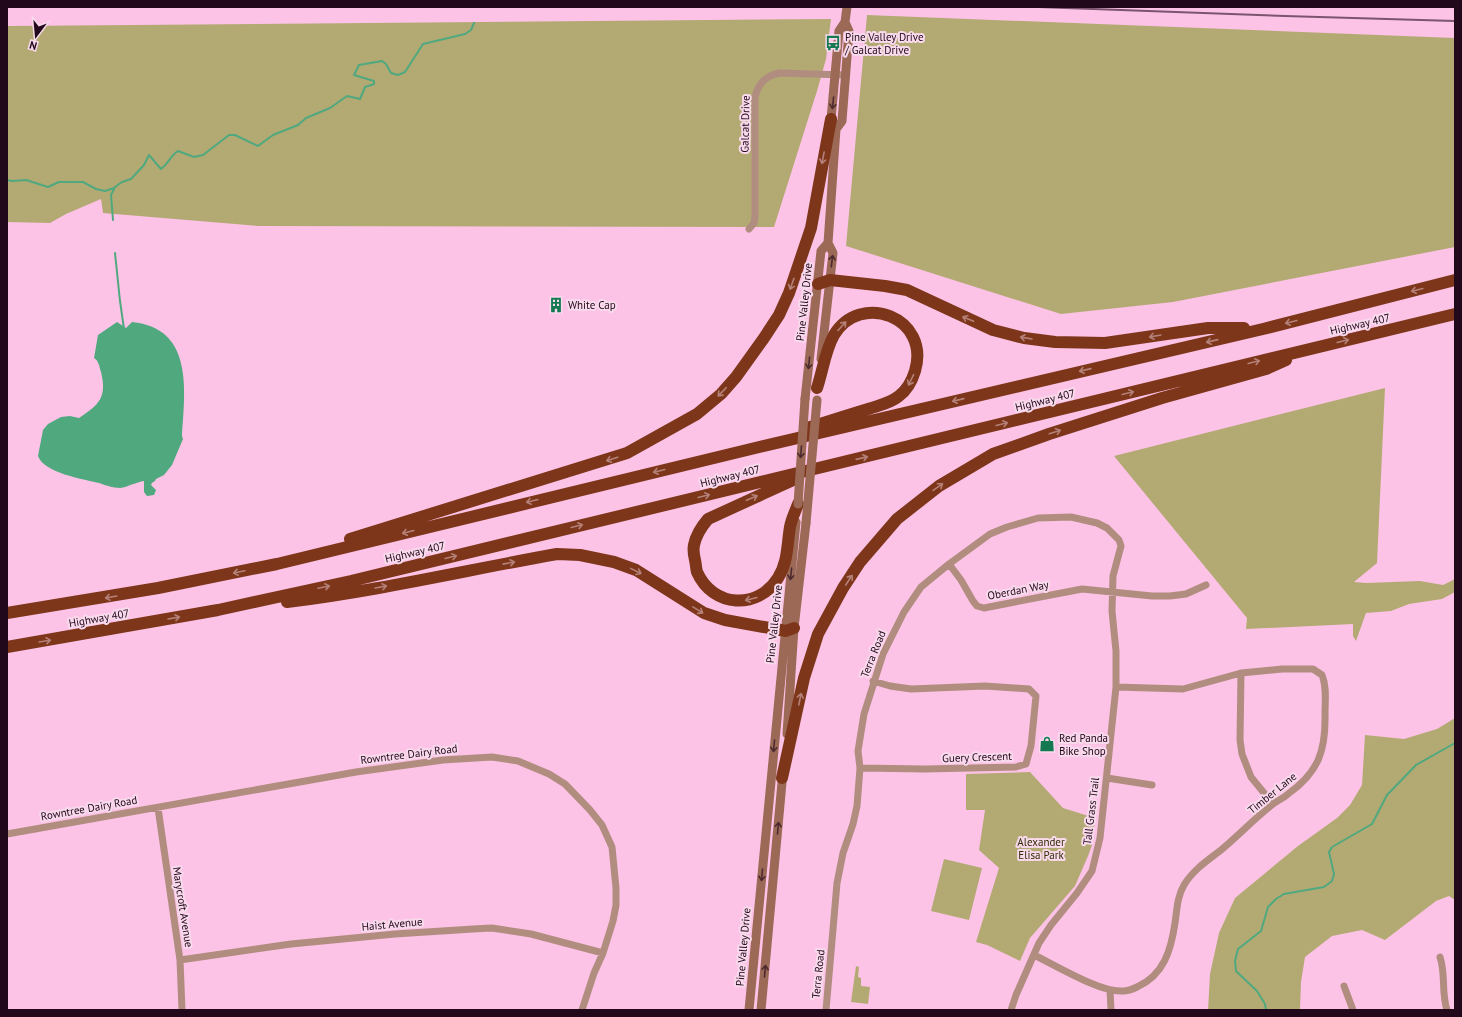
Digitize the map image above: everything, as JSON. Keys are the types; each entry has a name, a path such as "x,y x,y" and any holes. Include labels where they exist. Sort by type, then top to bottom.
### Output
{"highway":[{"path":"277,564 367,533 628,453 698,414 721,394 736,376 779,315 789,293 811,228 834,124"},
{"path":"818,284 830,280 907,290 994,330 1024,338 1055,342 1105,343 1208,328 1263,328"},
{"name":"Highway 407","path":"7,613 158,588 277,564 751,449 1263,328 1455,280"},
{"path":"751,449 805,428 888,403 899,396 910,383 917,363 916,346 909,330 898,320 883,315 863,314 851,318 837,331 830,345 817,388"},
{"name":"Highway 407","path":"7,647 218,610 366,577 1455,314"},
{"path":"782,778 804,678 818,634 843,588 860,562 897,519 939,486 993,454 1049,434 1162,398 1266,369 1305,350"},
{"path":"798,504 783,567 771,587 762,595 749,600 737,601 725,599 713,591 704,582 697,572 693,546 700,528 708,519 824,467"},
{"path":"218,610 324,597 557,554 580,555 614,562 636,570 704,613 724,620 790,630"}],"main road":[{"name":"Pine Valley Drive","path":"749,1010 790,630 806,523 817,388 833,253 828,243 835,74 839,31 845,22 847,7"},
{"name":"Pine Valley Drive","path":"834,124 842,121 849,31 845,22"},
{"name":"Pine Valley Drive","path":"798,504 805,399 818,284 822,251 828,243"},
{"name":"Pine Valley Drive","path":"761,1010 788,726 794,521"}],"street":[{"name":"Galcat Drive","path":"749,229 754,223 756,216 755,97 758,87 766,78 776,73 846,75"},
{"name":"Terra Road","path":"826,1010 838,883 843,852 858,806 860,768 858,751 864,714 883,654 904,612 921,587 990,534 1007,527 1038,518 1070,517 1107,528 1120,540 1121,546 1113,576 1113,591"},
{"name":"Oberdan Way","path":"949,564 961,580 973,602 977,606 984,608 1082,589 1152,596 1170,596 1186,594 1206,585"},
{"name":"Tall Grass Trail","path":"1011,1010 1016,994 1044,934 1070,902 1092,871 1100,838 1116,687 1116,651 1112,616 1113,591"},
{"name":"Timber Lane","path":"1034,954 1095,985 1110,990 1122,991 1137,987 1152,979 1160,970 1168,953 1175,924 1179,895 1184,885 1195,871 1232,841 1273,804 1288,795 1310,776 1320,759 1324,746 1326,729 1325,684 1324,679 1319,672 1313,669 1305,668 1241,673 1183,690 1116,687"},
{"path":"1241,673 1240,740 1242,754 1251,777 1273,804"},
{"name":"Guery Crescent","path":"860,768 925,769 1016,767 1026,764 1031,746 1036,696 1029,689 985,686 911,689 890,686 874,681"},
{"name":"Rowntree Dairy Road","path":"7,834 356,772 443,760 492,757 518,761 549,774 565,784 602,825 612,847 616,905 613,921 603,953 594,973 582,1010"},
{"path":"1107,778 1152,785"},
{"name":"Marycroft Avenue","path":"158,808 180,960 182,1010"},
{"name":"Haist Avenue","path":"180,960 291,944 395,934 492,928 531,934 603,953"},
{"path":"1440,957 1444,970 1443,992 1447,1010"},
{"path":"1344,986 1353,1010"},
{"path":"1110,990 1111,1010"}],"green space":[{"path":"867,15 1455,38 1455,247 1173,302 1061,314 846,246"},
{"path":"831,19 826,59 774,227 258,226 103,213 101,199 66,214 50,223 7,222 7,26"},
{"path":"1385,388 1377,563 1354,582 1420,581 1443,585 1455,579 1455,592 1442,599 1409,604 1391,611 1366,613 1356,641 1353,636 1353,624 1246,629 1247,618 1114,456"},
{"path":"1455,718 1455,900 1449,896 1436,901 1385,940 1362,930 1332,936 1305,957 1301,982 1300,1010 1208,1010 1210,974 1219,933 1235,898 1298,846 1337,818 1350,805 1362,785 1365,735 1404,739 1437,729"},
{"name":"Alexander Elisa Park","path":"1030,772 1063,808 1095,818 1092,845 1075,886 1030,938 1020,961 987,945 976,942 999,868 979,850 985,810 966,810 966,774"},
{"path":"944,859 982,868 969,920 931,911"},
{"path":"856,966 859,967 858,977 861,978 861,986 870,987 868,1004 851,1002"}],"shaded area":[{"path":"117,322 126,328 132,322 152,327 166,336 176,349 181,364 184,382 183,439 172,465 164,475 152,483 151,485 156,490 154,495 147,496 144,492 144,481 120,488 112,487 56,471 42,462 38,456 43,430 48,424 61,417 70,416 79,418 97,404 100,399 103,381 99,364 94,358 98,335"}],"waterway":[{"path":"113,220 111,195 115,187 122,182 131,179 144,165 149,155 161,169 178,151 194,157 203,155 229,135 235,135 258,146 273,135 298,125 306,118 330,108 347,96 360,99 365,87 374,84 374,81 354,75 359,65 382,61 386,64 391,73 398,75 405,72 423,44 465,34 471,30 474,23"},
{"path":"7,180 26,180 48,187 59,182 83,182 96,189 105,191 114,188"},
{"path":"115,253 124,329"},
{"path":"1266,1010 1265,1004 1257,991 1236,971 1235,961 1238,949 1261,931 1268,907 1276,899 1284,894 1324,887 1332,881 1334,874 1329,852 1332,847 1372,824 1387,795 1416,765 1455,743"}],"railway":[{"path":"1038,7 1455,21"}],"place":[{"name":"Pine Valley Drive / Galcat Drive","path":"833,43"},
{"name":"White Cap","path":"556,305"},
{"name":"Red Panda Bike Shop","path":"1047,744"}]}
